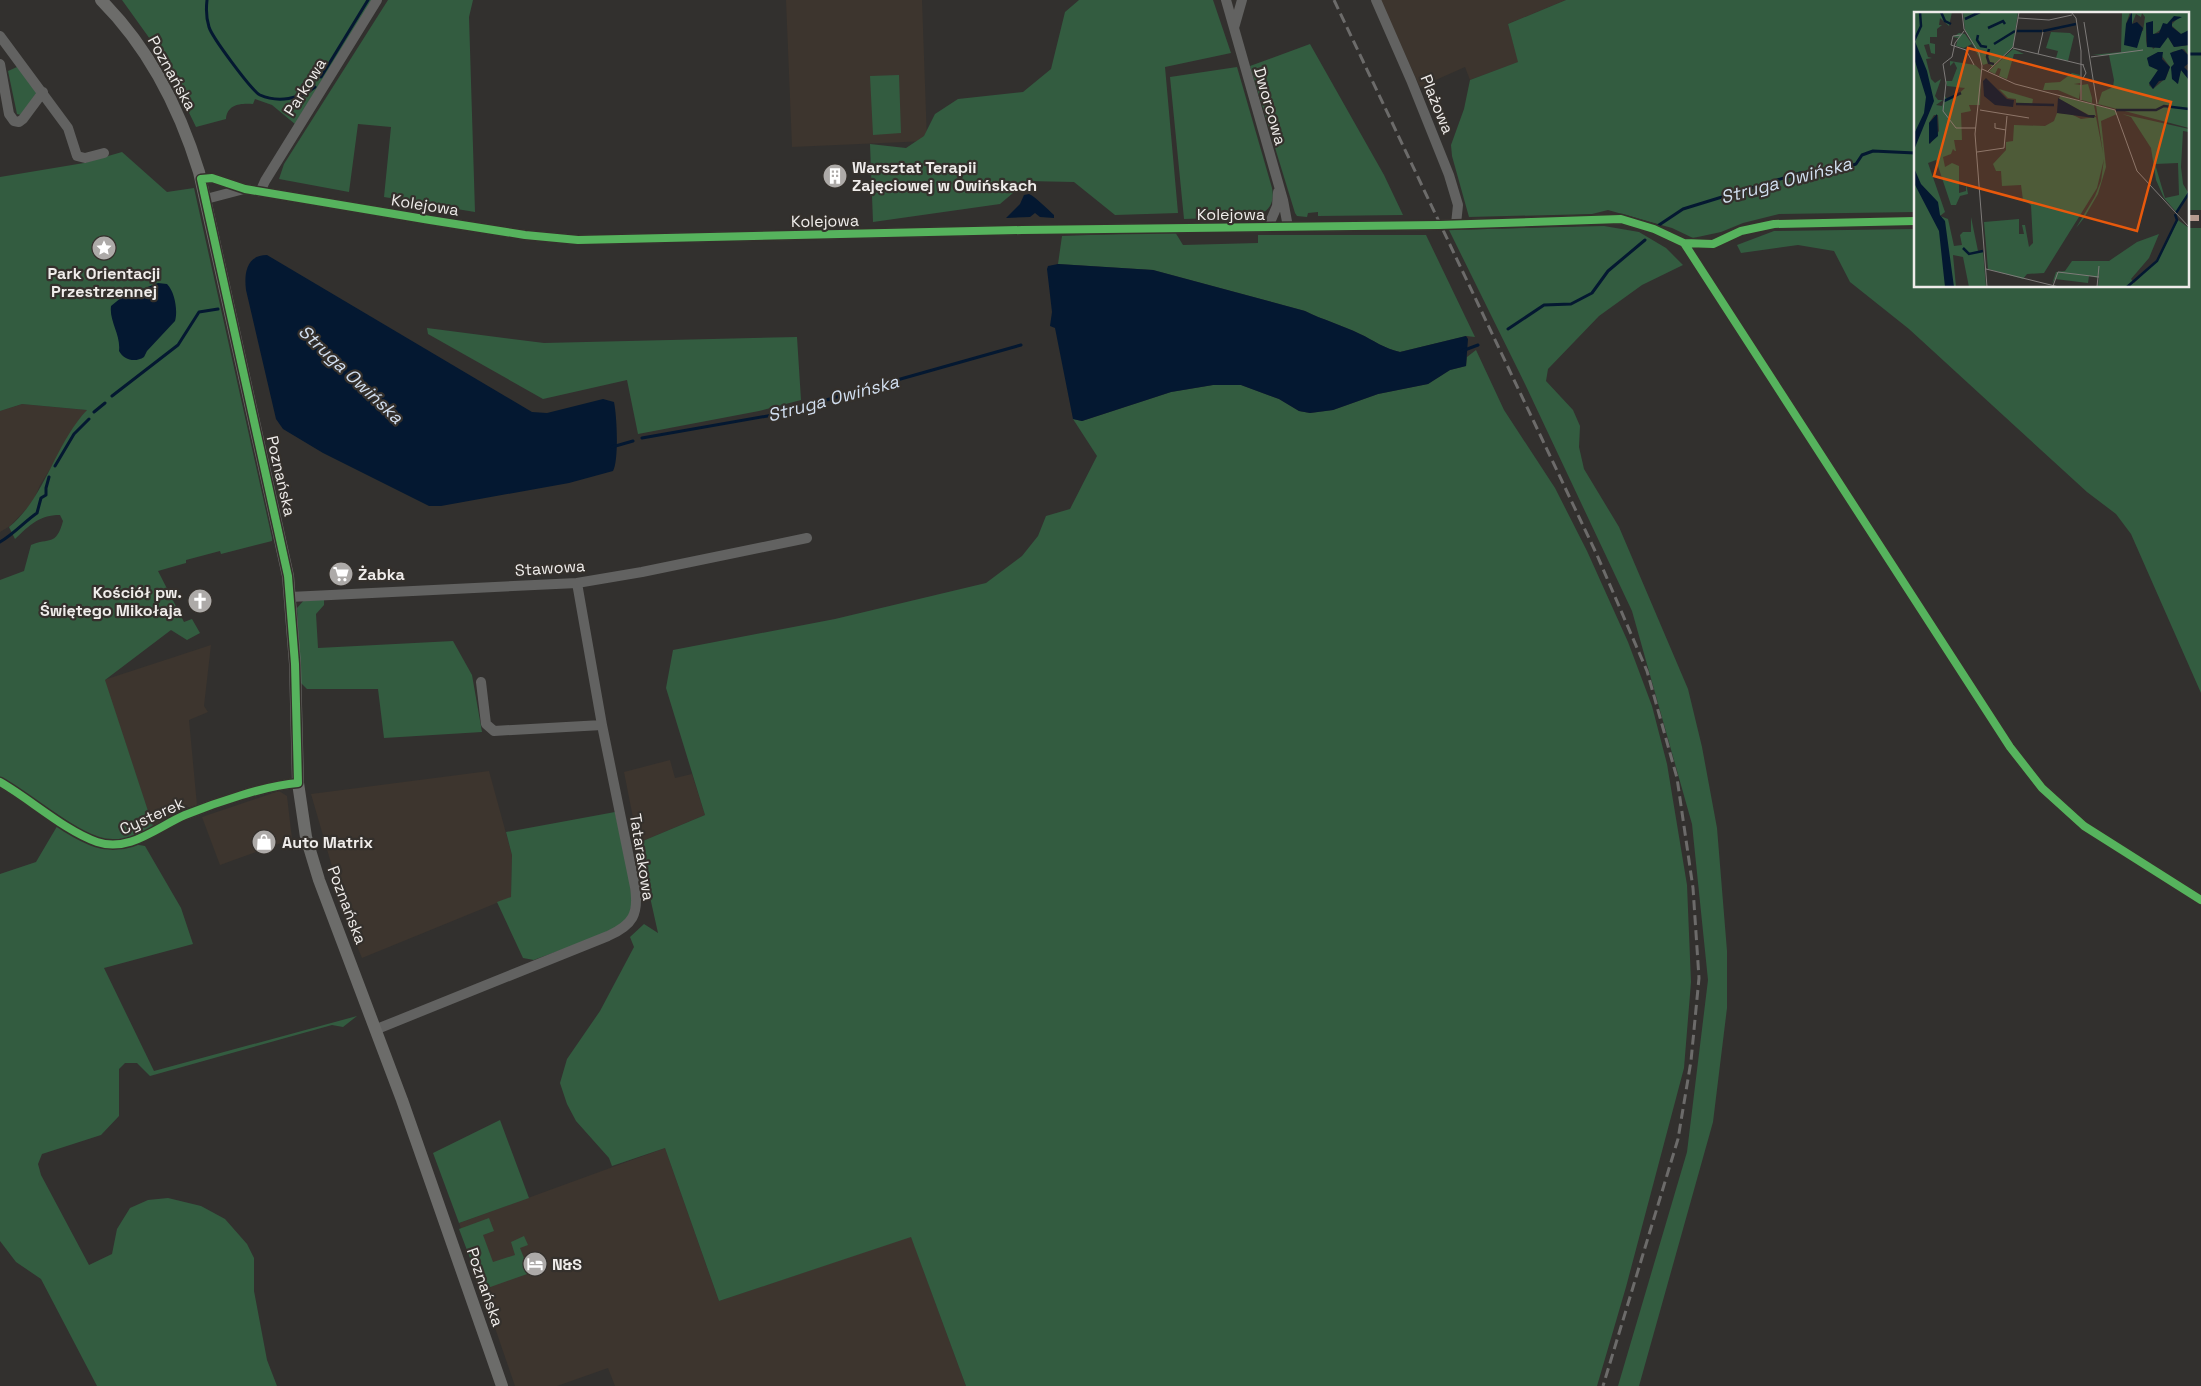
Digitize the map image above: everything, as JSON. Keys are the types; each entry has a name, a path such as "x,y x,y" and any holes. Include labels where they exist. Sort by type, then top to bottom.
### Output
{"main road":[{"name":"Poznańska","path":"101,0 132,35 163,82 181,121 201,179 284,552 290,597 295,664 298,783 304,829 312,860 376,1029 502,1386"}],"street":[{"name":"Parkowa","path":"260,192 264,181 377,0"},
{"name":"Dworcowa","path":"1226,0 1283,200 1288,227"},
{"path":"1231,0 1241,0 1234,32"},
{"name":"Plażowa","path":"1376,0 1450,176 1458,205 1456,224"},
{"path":"0,36 71,132 77,156 85,158 104,153"},
{"path":"0,64 10,114 14,121 21,121 43,92"},
{"name":"Kolejowa","path":"201,179 212,178 260,192 525,235 572,240 1456,224 1621,219 1654,229 1684,242 2010,746 2042,788 2084,826 2201,900"},
{"name":"Dworcowa","path":"1268,227 1276,206 1279,188"},
{"name":"Kolejowa","path":"206,199 245,189"},
{"name":"Stawowa","path":"290,597 577,583 642,572 808,538"},
{"name":"Tatarakowa","path":"376,1029 608,936 628,924 635,912 636,896 602,725 577,583"},
{"path":"481,682 486,724 494,731 602,725"},
{"name":"Cysterek","path":"0,782 78,833 95,842 110,845 128,843 200,810 282,784 298,783"}],"shaded area":[{"path":"786,0 922,0 927,141 792,147"},
{"path":"1380,0 1566,0 1508,24 1519,62 1470,80 1465,67 1420,87"},
{"path":"22,404 87,410 40,485 33,502 10,526 0,532 0,411"},
{"path":"211,645 204,706 208,712 189,720 197,805 183,809 153,826 104,680"},
{"path":"670,760 675,778 692,774 705,815 638,843 624,772"},
{"path":"489,771 512,855 511,897 362,958 337,898 333,870 311,794"},
{"path":"279,791 287,796 292,839 220,865 202,817"},
{"path":"665,1148 719,1301 911,1236 966,1386 615,1386 608,1368 557,1386 515,1386 459,1223"}],"green space":[{"path":"122,0 372,0 295,124 272,105 255,99 253,104 239,104 232,107 226,119 196,127 160,53"},
{"path":"388,0 473,0 469,17 475,212 384,197 391,127 358,124 349,192 279,179 284,164"},
{"path":"1079,0 1213,0 1231,53 1165,67 1178,213 1115,215 1074,182 1027,181 1000,204 873,222 870,144 906,148 924,136 935,114 958,99 1023,92 1051,69 1065,12"},
{"path":"1566,0 2201,0 2201,210 2188,210 2188,12 1914,12 1914,212 1779,214 1743,223 1721,232 1693,238 1672,228 1608,210 1592,214 1469,217 1452,156 1451,145 1464,109 1470,80 1518,62 1508,24"},
{"path":"1310,44 1384,175 1403,215 1318,216 1318,212 1308,213 1307,217 1297,216 1295,213 1250,66"},
{"path":"17,67 20,68 37,92 21,115 17,114 8,71"},
{"path":"1237,67 1272,188 1273,198 1270,206 1265,211 1251,217 1225,218 1225,214 1215,214 1215,218 1184,219 1170,77"},
{"path":"899,75 901,133 873,135 870,76"},
{"path":"122,152 167,192 194,188 272,541 221,554 220,551 186,560 186,563 158,571 184,622 192,619 200,633 187,640 171,630 105,680 153,826 149,830 118,842 92,837 0,777 0,580 24,571 31,545 55,538 63,521 60,515 40,519 30,525 15,539 9,527 22,515 32,501 66,439 87,410 22,404 0,411 0,177 84,163"},
{"path":"1604,226 1639,232 1666,248 1683,265 1642,285 1599,316 1548,369 1546,381 1573,410 1580,426 1579,447 1584,469 1619,527 1688,689 1702,747 1717,828 1727,951 1727,1008 1713,1122 1639,1386 1618,1386 1687,1152 1708,980 1692,824 1632,611 1525,384 1449,230"},
{"path":"2188,228 2201,228 2201,693 2131,534 2116,514 2087,492 1909,329 1850,282 1834,251 1798,245 1741,253 1737,245 1774,231 1914,229 1914,288 2188,288"},
{"path":"1175,232 1183,245 1258,243 1258,235 1426,235 1475,337 1466,336 1400,352 1389,349 1353,331 1305,311 1153,270 1058,264 1062,236"},
{"path":"427,328 544,343 797,337 801,400 759,411 638,434 627,380 543,399 428,334"},
{"path":"1476,350 1504,410 1555,488 1587,551 1628,642 1652,706 1667,764 1687,885 1691,982 1684,1068 1626,1287 1597,1386 966,1386 911,1237 719,1301 665,1148 612,1166 609,1158 576,1121 567,1104 560,1083 567,1059 600,1011 634,947 630,937 644,924 658,933 638,843 705,815 666,688 673,650 835,619 986,583 1022,556 1038,536 1046,516 1070,509 1097,456 1073,419 1082,421 1171,392 1213,385 1241,385 1279,399 1299,411 1310,413 1333,410 1378,394 1428,384 1450,370 1466,366 1467,357"},
{"path":"305,599 324,600 324,605 316,614 318,648 453,641 472,675 482,732 384,738 378,689 307,689 301,683 297,608"},
{"path":"615,812 630,882 631,909 628,918 612,929 584,941 534,960 523,958 497,902 511,897 512,855 506,832"},
{"path":"59,823 72,834 145,846 181,908 193,944 104,968 154,1071 357,1016 343,1027 332,1025 150,1076 137,1063 125,1063 119,1069 119,1116 101,1135 42,1154 38,1164 41,1175 89,1265 112,1254 117,1229 130,1208 148,1200 168,1198 201,1206 225,1219 247,1244 254,1258 254,1291 267,1360 277,1386 97,1386 41,1279 16,1262 0,1241 0,874 36,862"},
{"path":"500,1120 529,1198 459,1223 433,1153"},
{"path":"489,1218 494,1231 483,1235 493,1262 515,1255 511,1242 524,1236 528,1245 520,1248 530,1273 482,1290 459,1229"}],"water":[{"path":"1029,194 1054,215 1054,218 1040,217 1035,213 1030,217 1006,218 1020,204 1024,195"},
{"path":"267,255 532,412 547,413 603,399 614,402 617,448 613,471 569,483 441,506 429,506 323,453 283,429 276,419 246,290 245,278 248,266 255,258"},
{"path":"1058,264 1153,270 1305,311 1353,331 1389,349 1400,352 1466,336 1468,339 1466,366 1450,370 1428,384 1378,394 1333,410 1310,413 1299,411 1279,399 1241,385 1213,385 1171,392 1082,421 1073,419 1055,328 1050,326 1052,312 1047,269 1048,266"},
{"path":"158,283 167,284 170,287 176,307 175,321 147,351 144,357 137,360 127,358 119,351 111,306 122,297"}],"waterway":[{"path":"207,0 207,17 212,33 224,52 255,91 260,95 274,99 289,99 315,87"},
{"path":"321,77 368,0"},
{"name":"Struga Owińska","path":"2188,54 2201,54"},
{"name":"Struga Owińska","path":"1659,225 1683,209 1800,173 1844,168 1856,164 1862,155 1873,151 1914,153"},
{"path":"1508,329 1544,305 1571,304 1592,293 1608,271 1645,240"},
{"name":"Struga Owińska","path":"112,396 178,345 199,312 218,309"},
{"name":"Struga Owińska","path":"642,438 773,415 1021,345"},
{"path":"1462,351 1478,345"},
{"name":"Struga Owińska","path":"94,412 105,403"},
{"name":"Struga Owińska","path":"55,466 74,434 89,419"},
{"name":"Struga Owińska","path":"612,447 633,441"},
{"name":"Struga Owińska","path":"0,542 37,513 41,498 46,495 49,477"}],"railway":[{"path":"1334,0 1597,555 1647,671 1677,778 1693,888 1699,978 1691,1061 1678,1139 1603,1386"}],"marked path":[{"path":"2188,218 2201,218"}],"cycle path":[{"path":"0,782 60,823 85,837 109,844 132,841 185,815 226,800 271,787 298,783 295,664 288,576 201,179 212,178 245,189 430,220 525,235 578,240 1022,230 1439,225 1621,219 1654,229 1684,243 2010,747 2042,788 2084,826 2201,900"},
{"path":"1684,243 1713,244 1741,231 1774,224 1914,221"}],"place":[{"name":"Warsztat Terapii Zajęciowej w Owińskach","path":"835,176"},
{"name":"Park Orientacji Przestrzennej","path":"104,248"},
{"name":"Żabka","path":"341,574"},
{"name":"Kościół pw. Świętego Mikołaja","path":"200,601"},
{"name":"Auto Matrix","path":"264,842"},
{"name":"N&S","path":"535,1264"}]}
